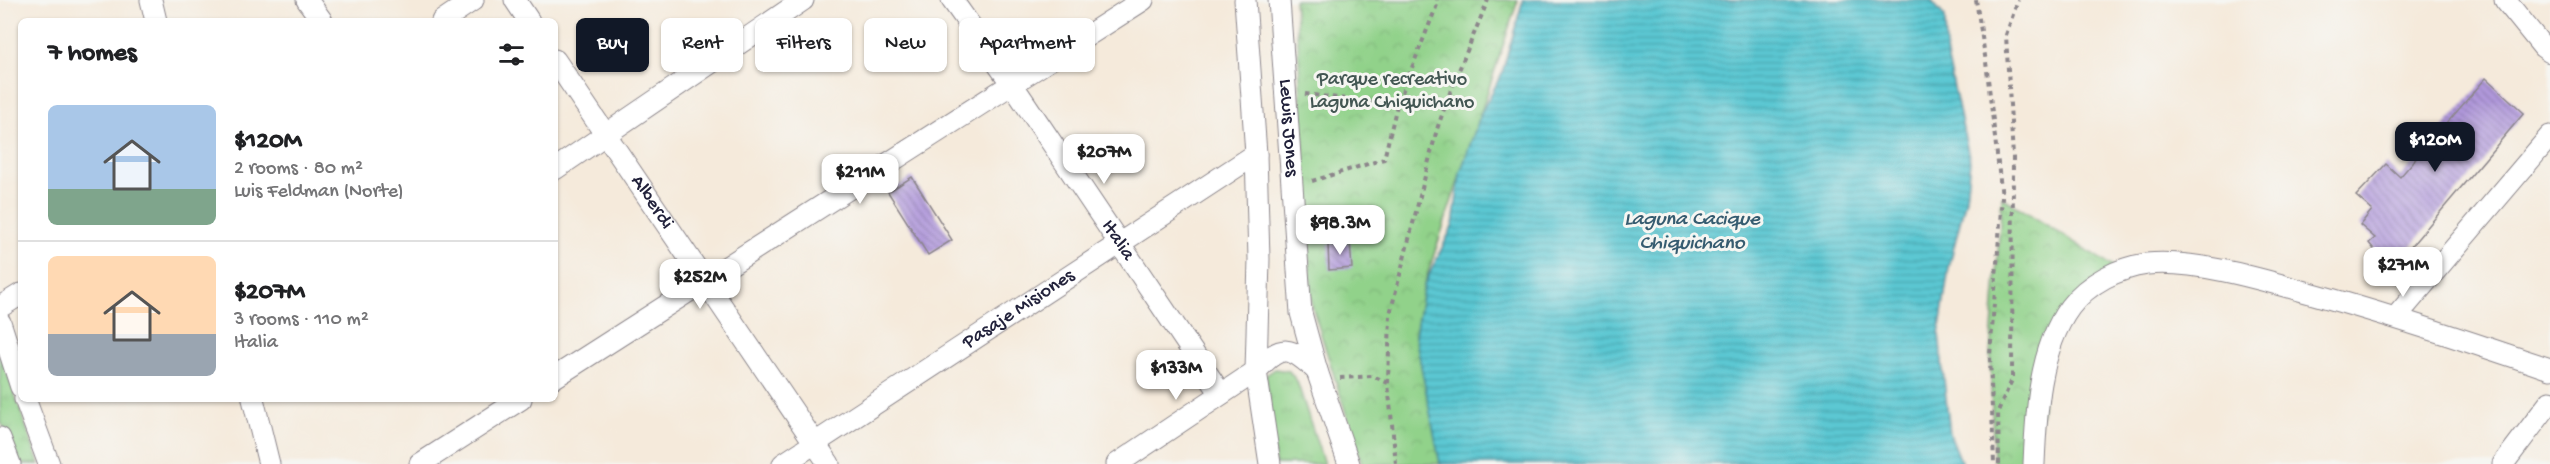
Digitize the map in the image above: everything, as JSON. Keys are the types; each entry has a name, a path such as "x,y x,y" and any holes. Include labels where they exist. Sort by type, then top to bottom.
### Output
{"street":[{"path":"151,0 155,18"},
{"path":"307,0 320,18"},
{"path":"446,18 473,0"},
{"path":"515,0 527,18"},
{"path":"558,167 803,0"},
{"name":"Italia","path":"952,0 1012,84 1221,394"},
{"path":"558,376 1143,0"},
{"name":"Lewis Jones","path":"1245,0 1256,154 1259,259 1257,370 1270,464"},
{"name":"Lewis Jones","path":"1278,0 1300,313 1326,375 1349,464"},
{"path":"2505,0 2543,47 2550,52"},
{"name":"Alberdi","path":"558,64 829,464"},
{"path":"2396,316 2550,136"},
{"name":"Pasaje Misiones","path":"783,464 1256,154"},
{"path":"2034,464 2045,364 2054,333 2071,306 2094,284 2120,270 2148,264 2178,265 2241,273 2396,316 2550,369"},
{"path":"0,308 18,296"},
{"path":"0,322 18,378"},
{"path":"1117,464 1257,370 1269,356 1286,350 1299,354 1326,375"},
{"path":"26,402 49,464"},
{"path":"254,402 269,464"},
{"path":"420,464 516,402"},
{"path":"2503,464 2550,402"},
{"path":"0,438 10,464"}],"path":[{"path":"1303,184 1384,159 1396,105 1437,5 1437,0"},
{"path":"1396,464 1388,382 1390,314 1437,129 1488,0"},
{"path":"1976,0 1986,62 2002,198 1990,356 1994,464"},
{"path":"1999,464 1998,411 2012,380 2013,157 2006,35 2018,0"},
{"path":"1297,93 1396,105"},
{"path":"1326,375 1373,376 1388,382"}],"green space":[{"name":"Parque recreativo Laguna Chiquichano","path":"1294,0 1518,0 1424,285 1415,335 1441,464 1362,464 1312,306"},
{"path":"2002,197 2120,271 2053,333 2034,464 1994,464 1990,356"},
{"path":"0,352 39,464 20,464 10,437 0,421"},
{"path":"1275,369 1289,371 1297,381 1324,464 1275,464 1266,375"}],"water":[{"name":"Laguna Cacique Chiquichano","path":"1523,0 1931,0 1945,17 1946,51 1970,161 1966,198 1949,267 1939,334 1950,434 1962,464 1440,464 1415,335 1424,285 1453,225 1460,173 1482,111 1502,73"}],"building":[{"path":"2486,78 2524,113 2391,270 2369,243 2375,238 2360,225 2372,210 2356,196 2386,164 2400,177"},
{"path":"912,177 952,240 928,255 888,192"},
{"path":"1350,242 1352,268 1329,270 1328,244"}]}
